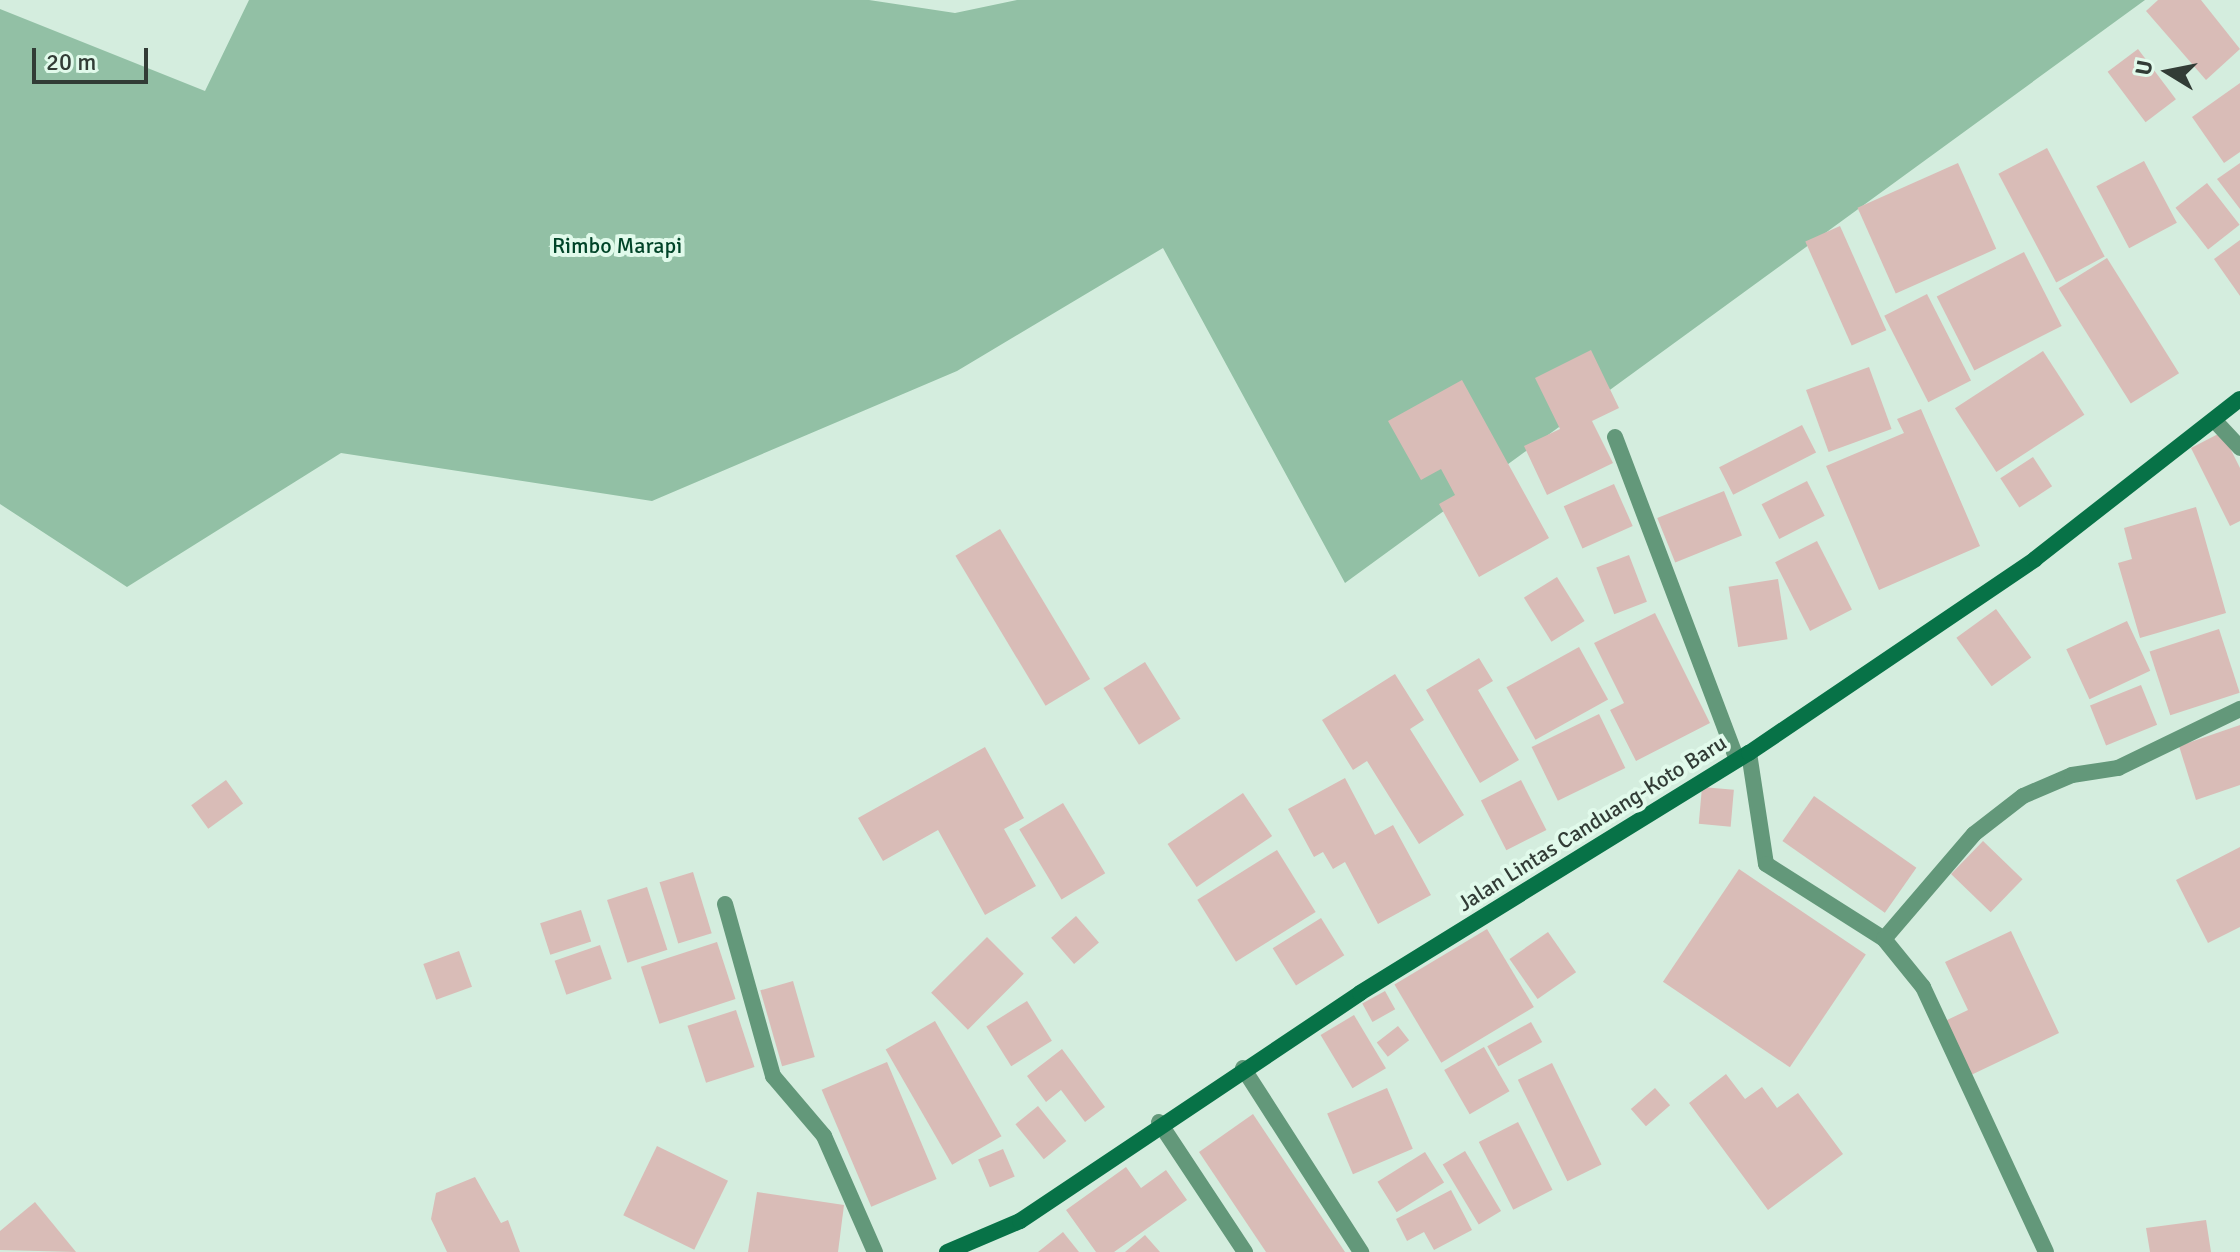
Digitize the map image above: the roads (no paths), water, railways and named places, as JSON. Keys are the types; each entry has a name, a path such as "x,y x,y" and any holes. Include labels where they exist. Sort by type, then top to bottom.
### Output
{"main road":[{"name":"Jalan Lintas Canduang-Koto Baru","path":"947,1252 1020,1221 1159,1122 1742,756 2035,559 2240,399"}],"street":[{"path":"2215,421 2240,448"},
{"path":"1615,437 1742,756 1766,864 1884,939 1923,987 2046,1252"},
{"path":"1884,939 1974,834 2023,796 2072,775 2118,768 2240,709"},
{"path":"725,904 773,1076 824,1136 875,1252"},
{"path":"1243,1068 1361,1252"},
{"path":"1159,1122 1245,1252"}],"park label":[{"name":"Rimbo Marapi","path":"617,246"}]}
